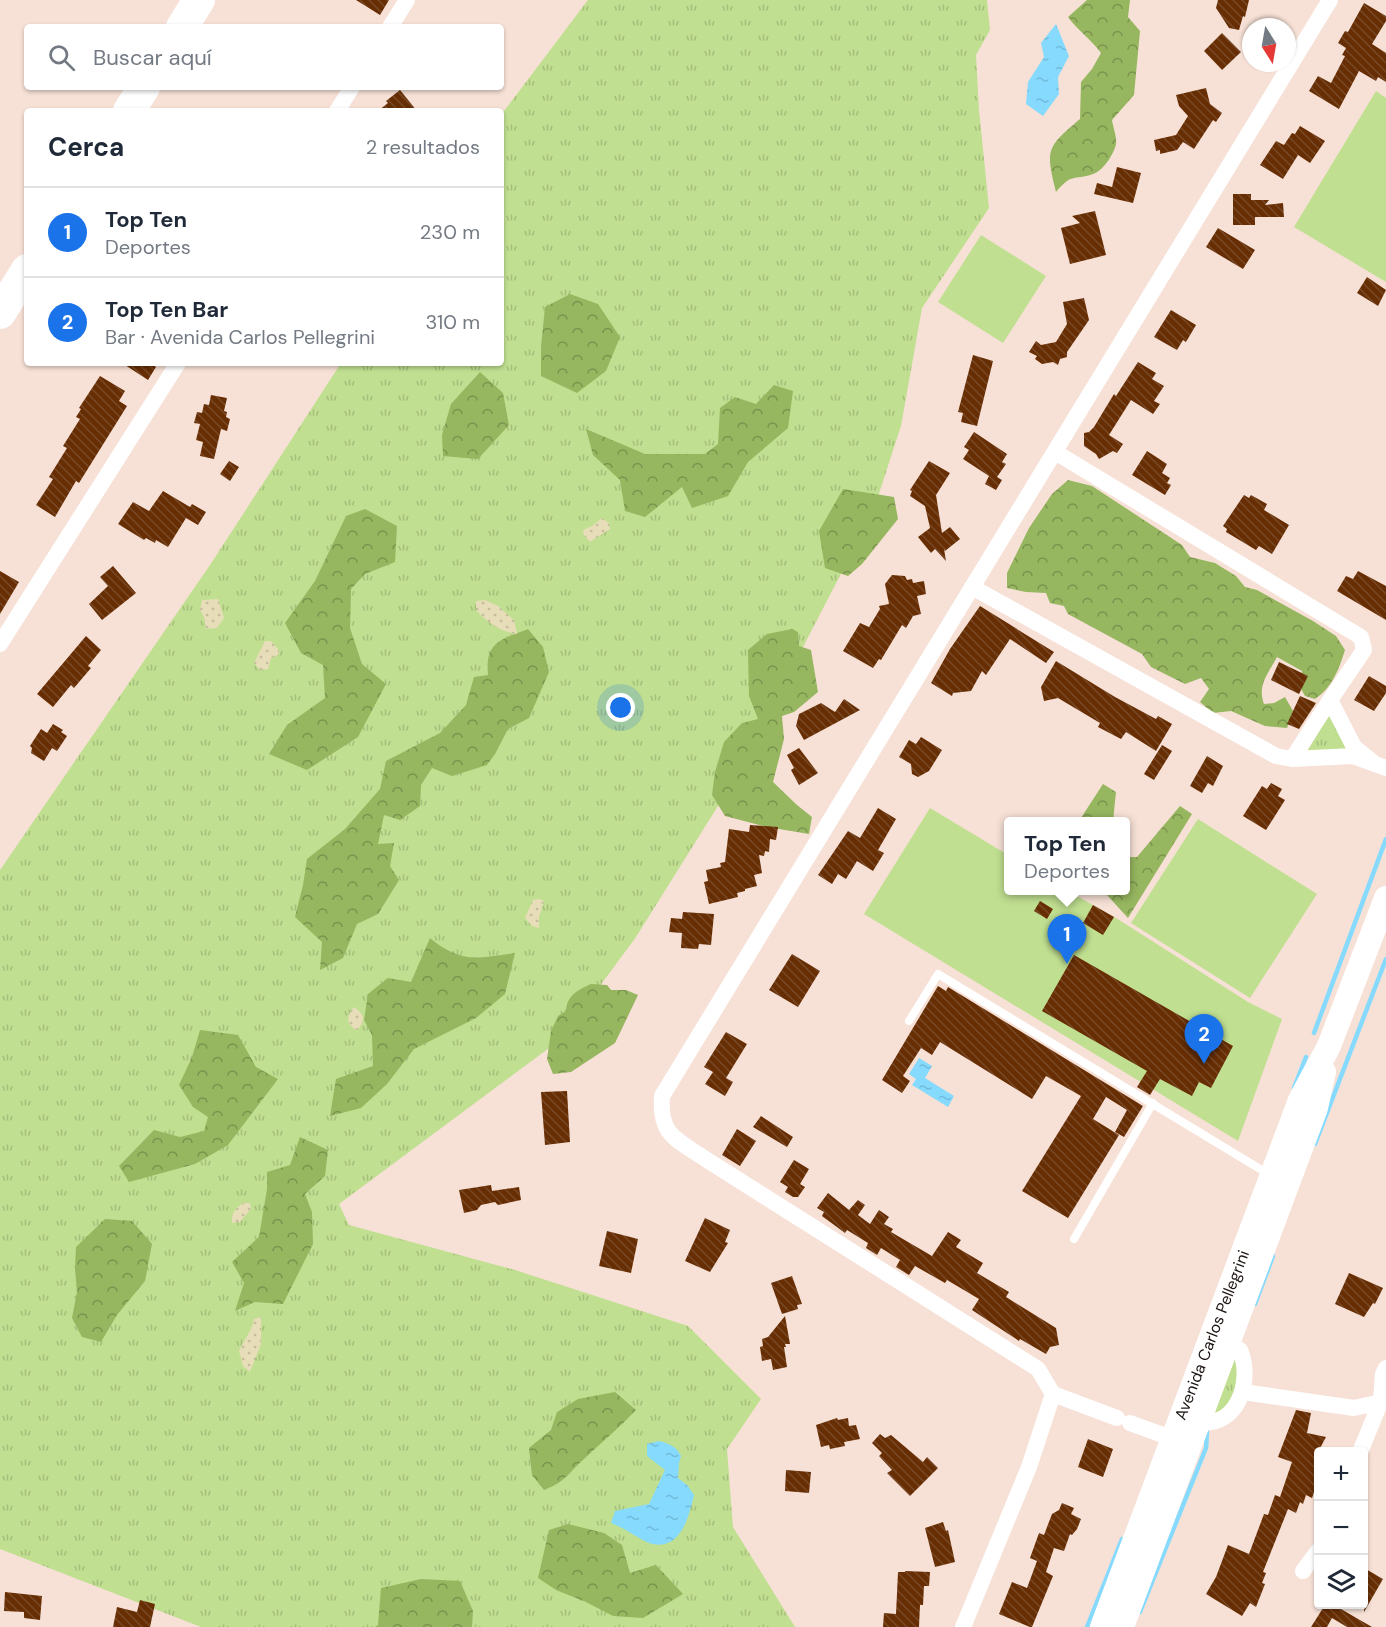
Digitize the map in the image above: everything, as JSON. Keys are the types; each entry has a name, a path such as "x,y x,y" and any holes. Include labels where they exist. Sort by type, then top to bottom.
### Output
{"highway":[{"path":"184,24 199,0"},
{"path":"131,108 142,90"},
{"path":"0,313 24,275"}],"main road":[{"name":"Avenida Carlos Pellegrini","path":"1122,1627 1182,1442 1219,1339 1280,1179 1316,1108 1329,1046 1386,898"},
{"name":"Avenida Carlos Pellegrini","path":"1102,1627 1182,1442 1199,1422 1219,1339"}],"street":[{"path":"392,24 407,0"},
{"path":"1182,1442 1053,1394 1038,1369 707,1160 668,1132 660,1114 662,1096 1330,0"},
{"path":"339,108 350,90"},
{"path":"0,644 176,366"},
{"path":"1054,452 1361,637 1364,650 1292,759"},
{"path":"972,587 1276,756 1292,759 1353,756 1380,766"},
{"path":"1330,700 1354,747 1380,766"},
{"path":"1199,1422 1211,1423 1221,1419 1232,1410 1243,1392 1245,1362 1240,1350 1219,1339"},
{"path":"1362,1447 1383,1401 1383,1374 1386,1368"},
{"path":"1243,1392 1354,1408 1383,1401"},
{"path":"963,1627 1029,1467 1053,1394"},
{"path":"1302,1570 1315,1555"}],"lane":[{"path":"909,1021 938,974 1280,1179"},
{"path":"1074,1239 1153,1102"}],"green space":[{"path":"588,0 987,0 990,30 976,55 989,208 922,308 901,426 873,512 733,782 636,937 560,1040 339,1204 349,1225 515,1270 688,1326 761,1399 727,1449 733,1527 795,1627 201,1627 0,1549 0,870 210,565 339,366 504,366 504,111"},
{"path":"1087,0 1130,0 1128,17 1140,31 1134,95 1112,120 1116,144 1104,166 1093,174 1070,179 1056,192 1050,166 1052,150 1061,136 1080,119 1081,82 1101,53 1068,17"},
{"path":"1376,91 1386,98 1386,282 1294,227"},
{"path":"981,235 1046,276 1003,343 938,302"},
{"path":"570,294 598,304 620,337 606,371 577,393 541,376 545,307"},
{"path":"480,372 503,393 509,425 478,459 443,456 442,435 451,404"},
{"path":"774,385 793,391 788,428 748,462 728,496 692,508 682,487 645,517 625,511 620,480 593,455 586,429 645,454 705,454 718,444 720,408 735,397 756,404"},
{"path":"1068,480 1092,486 1182,545 1190,557 1215,563 1236,576 1245,587 1257,590 1336,636 1345,650 1330,684 1315,699 1305,696 1300,687 1302,671 1277,657 1263,685 1262,697 1264,704 1274,703 1285,697 1293,711 1287,728 1265,726 1231,711 1213,713 1200,702 1209,689 1201,678 1185,684 1151,667 1142,654 1068,614 1064,606 1050,603 1046,593 1007,588 1007,573 1029,528 1052,494"},
{"path":"843,489 894,497 898,519 862,564 848,576 825,568 819,531"},
{"path":"365,509 397,526 395,562 365,574 351,589 350,628 362,664 386,684 358,737 307,770 269,754 287,725 325,698 323,665 301,653 285,623 315,581 346,516"},
{"path":"528,629 543,647 549,672 529,718 508,729 487,765 452,776 432,768 421,785 420,806 400,820 384,815 378,844 394,843 390,866 399,880 378,914 357,924 343,958 320,970 322,942 295,917 307,859 345,829 380,789 386,761 440,733 466,705 474,677 488,675 489,655 496,644"},
{"path":"792,629 798,632 799,646 811,650 818,692 794,712 782,716 784,739 773,782 812,817 809,834 767,827 725,816 712,795 715,772 724,742 742,723 758,719 749,696 748,650 767,634"},
{"path":"1329,714 1349,751 1307,752"},
{"path":"1103,784 1116,792 1113,817 1082,817"},
{"path":"1180,806 1192,814 1128,918 1107,895 1130,895 1130,857 1137,857"},
{"path":"930,808 1004,853 1004,895 1075,895 1116,918 1248,1002 1282,1019 1238,1141 864,914"},
{"path":"1198,819 1317,894 1250,998 1131,923"},
{"path":"430,938 451,952 470,957 515,953 505,994 476,1018 414,1049 387,1084 361,1108 330,1116 336,1079 373,1066 372,1035 364,1020 368,994 388,978 411,982"},
{"path":"591,984 607,985 611,990 626,990 638,995 615,1043 571,1072 553,1074 547,1059 551,1031 558,1016 566,1011 571,997"},
{"path":"200,1030 238,1035 256,1067 278,1079 228,1145 195,1164 129,1182 119,1166 154,1130 180,1137 204,1131 208,1117 193,1107 179,1085 192,1057"},
{"path":"300,1137 328,1150 325,1176 305,1194 312,1212 313,1244 283,1304 255,1302 235,1311 244,1283 232,1262 259,1237 267,1189 267,1172 290,1165"},
{"path":"105,1219 132,1221 152,1244 145,1281 117,1315 101,1342 82,1337 72,1318 77,1292 76,1247"},
{"path":"1233,1355 1239,1373 1231,1402 1225,1410 1212,1413"},
{"path":"615,1392 636,1410 566,1477 544,1490 532,1475 529,1448 551,1430 557,1412 578,1399"},
{"path":"568,1524 604,1533 622,1545 630,1573 656,1565 683,1594 643,1618 613,1616 556,1590 538,1578 549,1530"},
{"path":"421,1579 460,1581 473,1611 472,1627 375,1627 378,1625 381,1588"}],"sand":[{"path":"602,518 609,523 610,529 590,542 583,530"},
{"path":"218,599 224,618 217,628 206,629 200,610 202,600"},
{"path":"485,600 498,606 514,620 517,634 494,626 476,610 476,601"},
{"path":"265,641 271,641 279,650 278,655 271,658 268,669 260,670 254,663"},
{"path":"533,900 544,901 539,917 539,928 532,926 525,918"},
{"path":"354,1007 363,1018 357,1030 348,1020"},
{"path":"243,1203 250,1203 251,1209 240,1222 232,1223 234,1212"},
{"path":"261,1317 261,1344 250,1372 243,1366 239,1351 254,1319"}],"water":[{"path":"1056,24 1069,56 1058,77 1059,94 1043,116 1026,104 1028,82 1044,57 1041,43"},
{"path":"919,1058 932,1066 925,1078 954,1096 948,1107 912,1085 916,1079 909,1074"},
{"path":"659,1441 672,1446 681,1456 678,1478 694,1495 681,1531 676,1538 660,1545 649,1543 611,1523 615,1511 649,1504 665,1470 647,1456 647,1444"}],"building":[{"path":"356,0 389,0 380,15"},
{"path":"1218,0 1249,0 1239,30 1229,28 1216,8"},
{"path":"1364,3 1386,16 1386,21 1372,44 1386,53 1386,82 1378,77 1376,81 1359,71 1339,109 1309,91 1318,76 1331,83 1345,56 1342,55 1346,48 1338,43 1345,31 1348,32"},
{"path":"1222,33 1241,52 1222,70 1204,51"},
{"path":"1206,88 1210,104 1222,113 1216,122 1213,120 1194,149 1183,142 1177,150 1160,154 1160,150 1156,151 1154,140 1176,135 1188,116 1179,106 1176,95"},
{"path":"400,90 415,108 382,108 388,103 386,101"},
{"path":"1300,126 1325,141 1310,163 1298,155 1283,179 1260,165 1276,141 1284,145"},
{"path":"1117,167 1141,173 1133,203 1094,194 1097,183 1112,187"},
{"path":"1233,194 1251,194 1251,200 1269,200 1265,205 1283,203 1284,217 1255,217 1255,225 1233,225"},
{"path":"1095,211 1106,255 1070,264 1061,228 1080,223 1072,216"},
{"path":"1218,228 1255,250 1243,269 1206,247"},
{"path":"1367,277 1386,290 1378,306 1357,293"},
{"path":"1084,298 1089,320 1067,352 1067,357 1060,359 1058,365 1053,362 1042,364 1035,359 1037,356 1029,352 1036,341 1041,345 1056,342 1067,324 1063,302"},
{"path":"1171,310 1196,325 1186,342 1183,340 1177,350 1154,337"},
{"path":"973,355 993,361 977,426 961,422 963,413 958,412"},
{"path":"1138,362 1156,373 1152,379 1164,386 1154,401 1160,404 1153,414 1131,400 1109,435 1123,444 1117,453 1113,451 1099,459 1096,454 1084,446 1084,433 1094,427 1114,394 1116,396"},
{"path":"127,366 154,366 148,380"},
{"path":"100,376 125,391 119,401 127,406 79,483 76,481 55,517 36,505 53,479 49,477 67,448 63,446 80,419 76,417 81,409 79,408"},
{"path":"211,395 227,398 224,411 227,412 226,417 230,419 227,431 221,429 214,459 200,456 203,442 196,440 200,424 194,423 197,412 202,413 204,404 209,405"},
{"path":"974,432 1007,454 1002,462 1006,464 997,477 1002,480 996,490 985,484 989,476 963,459 969,450 964,447"},
{"path":"1147,451 1167,464 1162,473 1170,478 1167,483 1171,485 1165,495 1132,475"},
{"path":"229,461 239,467 230,481 220,474"},
{"path":"929,461 950,473 936,495 942,533 950,527 960,539 945,551 944,549 946,561 935,549 931,553 918,537 930,528 925,506 910,496 912,491 910,490"},
{"path":"163,491 190,507 192,504 206,512 198,525 186,518 168,547 156,540 155,543 146,538 144,540 118,524 133,502 149,511"},
{"path":"1244,495 1249,498 1251,495 1267,504 1264,510 1289,525 1272,554 1259,546 1256,550 1226,532 1227,529 1223,526"},
{"path":"113,566 136,593 102,620 89,604 108,586 100,577"},
{"path":"0,571 19,582 0,614"},
{"path":"1358,571 1386,586 1386,620 1337,591 1346,576 1353,579"},
{"path":"892,575 905,576 907,580 912,579 913,583 924,581 926,594 917,596 921,614 913,616 906,628 902,625 881,660 879,659 873,668 843,651 860,623 869,627 880,609 879,606 889,604 885,584"},
{"path":"980,606 1054,652 1046,663 1010,639 986,675 982,671 971,691 953,693 952,696 931,683 950,649"},
{"path":"86,636 101,650 88,666 91,668 74,688 71,685 53,707 37,694"},
{"path":"1056,661 1115,697 1156,719 1158,716 1172,724 1156,751 1126,732 1121,739 1098,727 1100,723 1058,698 1044,701 1041,687"},
{"path":"1279,662 1308,676 1299,694 1271,680"},
{"path":"1369,676 1386,686 1386,693 1374,711 1354,700"},
{"path":"1300,696 1316,703 1299,729 1287,724"},
{"path":"844,699 860,710 804,740 796,726 799,714 821,703 835,712"},
{"path":"53,724 63,730 61,732 67,736 57,751 52,748 44,761 31,753 30,746 41,729 47,733"},
{"path":"921,737 942,750 929,771 918,777 912,774 911,764 899,757 909,740 916,744"},
{"path":"1162,745 1172,751 1154,780 1144,774"},
{"path":"799,748 818,773 799,785 791,770 794,768 787,755"},
{"path":"1207,756 1223,766 1213,786 1208,783 1202,793 1190,786"},
{"path":"1271,783 1282,789 1278,796 1285,800 1266,830 1243,816 1262,786 1267,789"},
{"path":"878,808 896,819 878,850 884,853 873,871 857,861 846,879 838,874 832,884 818,875 848,831 860,838"},
{"path":"750,825 778,827 776,840 770,839 769,852 765,851 764,856 759,855 762,873 754,875 757,886 737,893 738,897 709,904 704,882 708,881 706,870 721,867 720,863 725,862 729,829 749,832"},
{"path":"1040,901 1053,909 1047,919 1034,911"},
{"path":"1093,905 1114,917 1103,935 1083,923"},
{"path":"683,912 714,914 711,945 699,944 698,949 681,948 682,933 669,932 671,918 682,919"},
{"path":"792,954 820,971 798,1007 769,990"},
{"path":"1074,955 1233,1046 1211,1088 1199,1082 1192,1096 1160,1079 1150,1095 1137,1087 1147,1071 1042,1011"},
{"path":"938,986 946,991 948,987 1143,1106 1124,1137 1115,1132 1127,1110 1106,1097 1093,1119 1119,1135 1068,1218 1022,1191 1081,1096 1046,1076 1032,1099 940,1042 932,1055 921,1048 903,1076 910,1081 902,1093 882,1080"},
{"path":"726,1032 747,1044 726,1078 733,1082 725,1096 705,1084 713,1072 704,1067"},
{"path":"567,1091 570,1142 545,1145 541,1092"},
{"path":"761,1116 793,1137 787,1147 753,1127"},
{"path":"737,1129 756,1141 740,1166 722,1155"},
{"path":"794,1160 809,1169 800,1184 805,1187 798,1197 785,1192 788,1187 780,1182"},
{"path":"491,1185 492,1191 519,1187 521,1200 498,1205 495,1202 481,1205 477,1210 464,1213 459,1190"},
{"path":"828,1193 849,1210 858,1200 865,1205 858,1215 870,1224 879,1210 889,1217 884,1224 893,1229 891,1232 932,1256 948,1232 961,1240 956,1247 983,1263 977,1273 1009,1292 1006,1297 1056,1328 1059,1345 1050,1347 1046,1354 1020,1339 1019,1341 972,1310 979,1299 947,1280 945,1283 915,1266 909,1275 896,1267 900,1260 881,1248 877,1255 866,1248 868,1243 847,1230 845,1233 822,1216 824,1212 817,1208"},
{"path":"705,1218 730,1230 725,1242 728,1243 710,1272 685,1261"},
{"path":"607,1231 638,1239 631,1273 599,1266"},
{"path":"1349,1273 1383,1288 1375,1304 1373,1303 1364,1317 1335,1304"},
{"path":"792,1276 802,1304 797,1305 798,1309 782,1314 771,1283"},
{"path":"785,1316 790,1344 785,1344 786,1347 784,1347 787,1367 773,1370 771,1359 762,1361 760,1347 763,1346 762,1339 768,1337"},
{"path":"1296,1410 1311,1413 1307,1433 1326,1437 1321,1447 1314,1447 1314,1492 1312,1498 1306,1495 1303,1504 1300,1502 1296,1513 1288,1509 1263,1572 1266,1573 1262,1583 1265,1584 1256,1607 1250,1603 1242,1616 1206,1594 1216,1577 1228,1545 1249,1554 1264,1514 1268,1515 1275,1495 1280,1497 1292,1462 1278,1457"},
{"path":"837,1418 838,1420 848,1418 849,1426 856,1425 860,1439 844,1442 845,1446 830,1449 829,1445 821,1447 816,1425"},
{"path":"880,1434 885,1438 891,1435 923,1462 927,1457 938,1468 910,1496 887,1473 892,1470 879,1456 882,1453 872,1443"},
{"path":"1088,1439 1113,1449 1103,1477 1078,1467"},
{"path":"786,1470 811,1472 809,1493 785,1491"},
{"path":"1062,1503 1074,1508 1071,1514 1081,1519 1077,1529 1072,1535 1070,1534 1064,1551 1054,1548 1046,1572 1053,1576 1032,1627 1030,1627 999,1614 1012,1582 1027,1588 1037,1561 1030,1558 1039,1533 1044,1535 1052,1514 1059,1510"},
{"path":"943,1522 946,1531 948,1530 955,1562 935,1567 925,1528"},
{"path":"1368,1570 1383,1579 1368,1605"},
{"path":"898,1572 930,1572 929,1586 924,1586 923,1605 920,1605 919,1627 883,1627 884,1613 896,1614"},
{"path":"5,1592 42,1596 40,1620 24,1618 24,1612 4,1611"},
{"path":"140,1600 155,1604 150,1627 113,1627 117,1607 137,1612"},
{"path":"1322,1609 1341,1609 1372,1627 1347,1627 1332,1618 1327,1627 1311,1627"}],"waterway":[{"path":"1314,1033 1386,839"},
{"path":"1315,1144 1386,959"},
{"path":"1294,1088 1306,1057"},
{"path":"1255,1304 1273,1256"},
{"path":"1140,1612 1206,1448 1207,1432"},
{"path":"1087,1627 1122,1539"}],"place":[{"name":"Top Ten","path":"1067,964"},
{"name":"Top Ten Bar","path":"1204,1064"}]}
